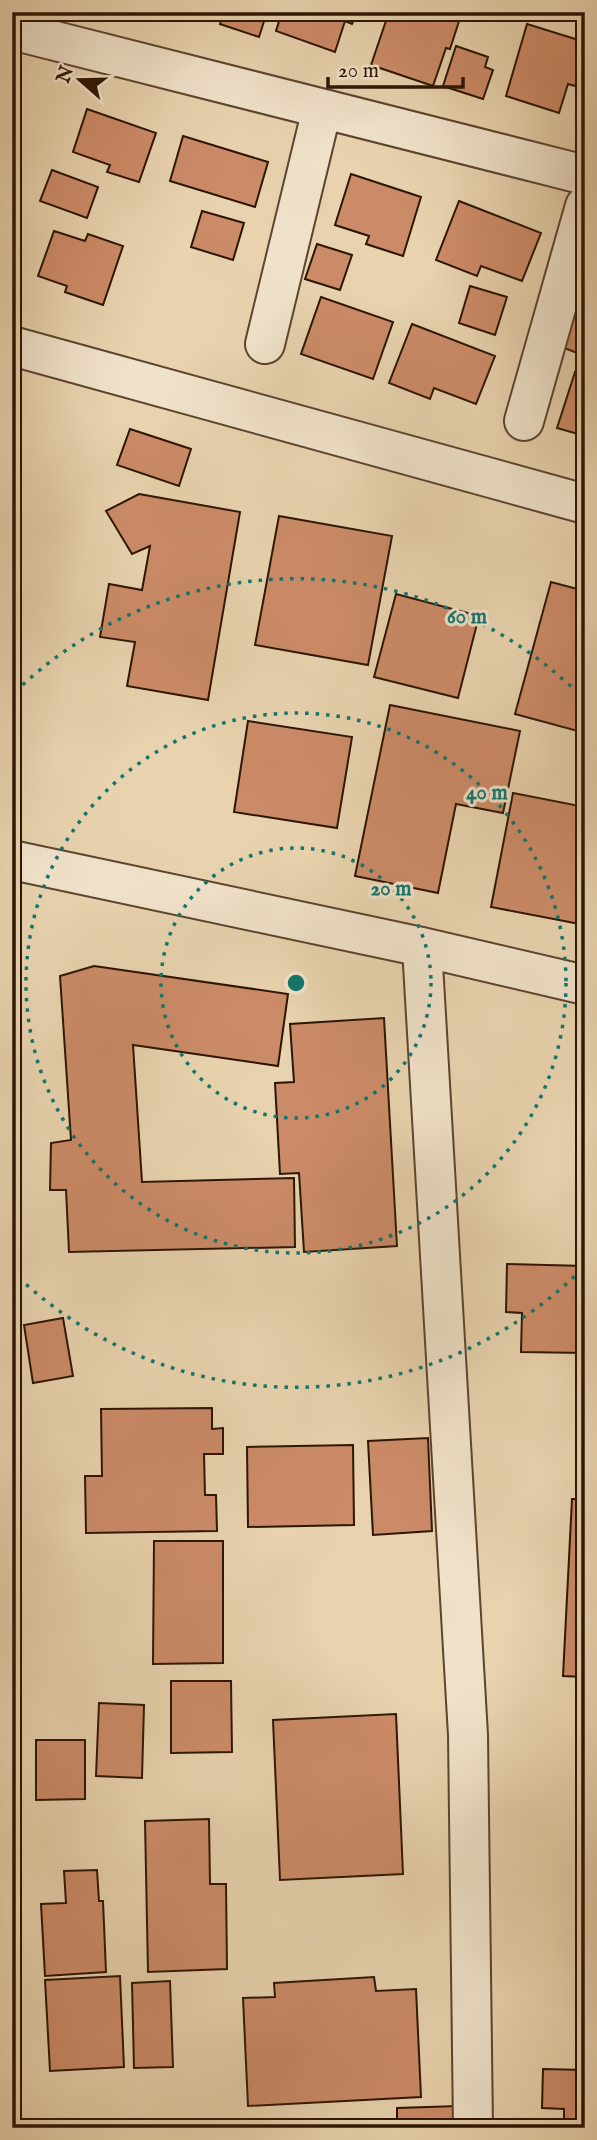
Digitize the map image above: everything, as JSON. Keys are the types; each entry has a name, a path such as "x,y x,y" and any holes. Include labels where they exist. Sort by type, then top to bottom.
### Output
{"street":[{"path":"12,30 585,175"},
{"path":"265,344 322,109"},
{"path":"524,421 585,205"},
{"path":"12,346 585,504"},
{"path":"12,860 422,947 585,985"},
{"path":"422,947 468,1735 472,2128"}],"building":[{"path":"185,12 212,12 209,20"},
{"path":"224,12 267,12 259,37 220,24"},
{"path":"282,12 357,12 352,24 345,21 335,52 276,31"},
{"path":"389,12 462,12 450,49 446,48 433,86 371,65"},
{"path":"527,24 585,42 585,53 575,86 568,84 559,113 506,96"},
{"path":"456,46 488,57 485,67 493,70 483,99 443,86"},
{"path":"87,109 156,133 139,182 107,172 110,165 73,152"},
{"path":"183,136 268,162 255,207 170,181"},
{"path":"52,170 98,187 87,218 40,201"},
{"path":"351,174 421,197 403,256 366,244 369,236 335,225"},
{"path":"459,201 541,233 522,281 481,266 477,276 436,260"},
{"path":"202,211 244,223 233,260 191,247"},
{"path":"54,231 85,241 88,234 123,246 103,305 65,292 67,286 38,276"},
{"path":"317,244 352,255 340,290 305,279"},
{"path":"470,286 507,297 495,335 459,323"},
{"path":"321,297 393,322 373,379 301,354"},
{"path":"573,312 585,316 585,356 559,346"},
{"path":"412,324 495,356 476,404 434,388 430,399 389,383"},
{"path":"575,372 585,375 585,436 557,428"},
{"path":"130,429 191,449 179,486 117,465"},
{"path":"139,494 240,512 208,700 127,686 135,642 100,637 109,584 142,590 150,546 132,554 106,511"},
{"path":"279,516 392,536 368,665 255,645"},
{"path":"551,582 585,591 585,733 515,714"},
{"path":"396,594 479,616 458,698 374,677"},
{"path":"390,705 520,731 503,813 456,804 438,893 355,876"},
{"path":"248,721 352,737 337,828 234,812"},
{"path":"513,793 585,807 585,925 491,907"},
{"path":"94,966 288,994 278,1066 133,1045 142,1182 294,1178 295,1247 69,1252 66,1190 50,1190 51,1143 71,1140 60,976"},
{"path":"384,1018 397,1246 304,1252 299,1173 280,1174 275,1083 294,1082 290,1024"},
{"path":"507,1264 585,1266 585,1353 521,1352 522,1313 506,1312"},
{"path":"63,1318 73,1376 33,1383 24,1325"},
{"path":"212,1408 212,1429 223,1428 223,1454 204,1454 205,1495 216,1495 217,1531 86,1533 85,1476 102,1476 101,1409"},
{"path":"428,1438 432,1531 373,1535 368,1441"},
{"path":"353,1445 354,1525 248,1527 247,1447"},
{"path":"572,1499 585,1499 585,1677 563,1676"},
{"path":"154,1541 223,1541 223,1663 153,1664"},
{"path":"171,1681 231,1681 232,1752 171,1753"},
{"path":"99,1703 144,1705 142,1778 96,1776"},
{"path":"396,1714 403,1874 280,1880 273,1720"},
{"path":"36,1740 85,1740 85,1799 36,1800"},
{"path":"209,1819 210,1884 226,1884 227,1969 148,1972 145,1821"},
{"path":"97,1870 99,1901 103,1901 106,1972 45,1976 41,1904 66,1903 64,1871"},
{"path":"120,1976 124,2067 50,2071 45,1980"},
{"path":"374,1977 376,1991 416,1989 421,2097 248,2106 243,1998 275,1997 274,1983"},
{"path":"170,1981 173,2067 134,2068 132,1983"},
{"path":"543,2069 585,2070 585,2128 564,2128 564,2109 542,2108"},
{"path":"458,2106 458,2128 397,2128 397,2108"},
{"path":"240,2122 240,2128 172,2128 172,2126"}]}
